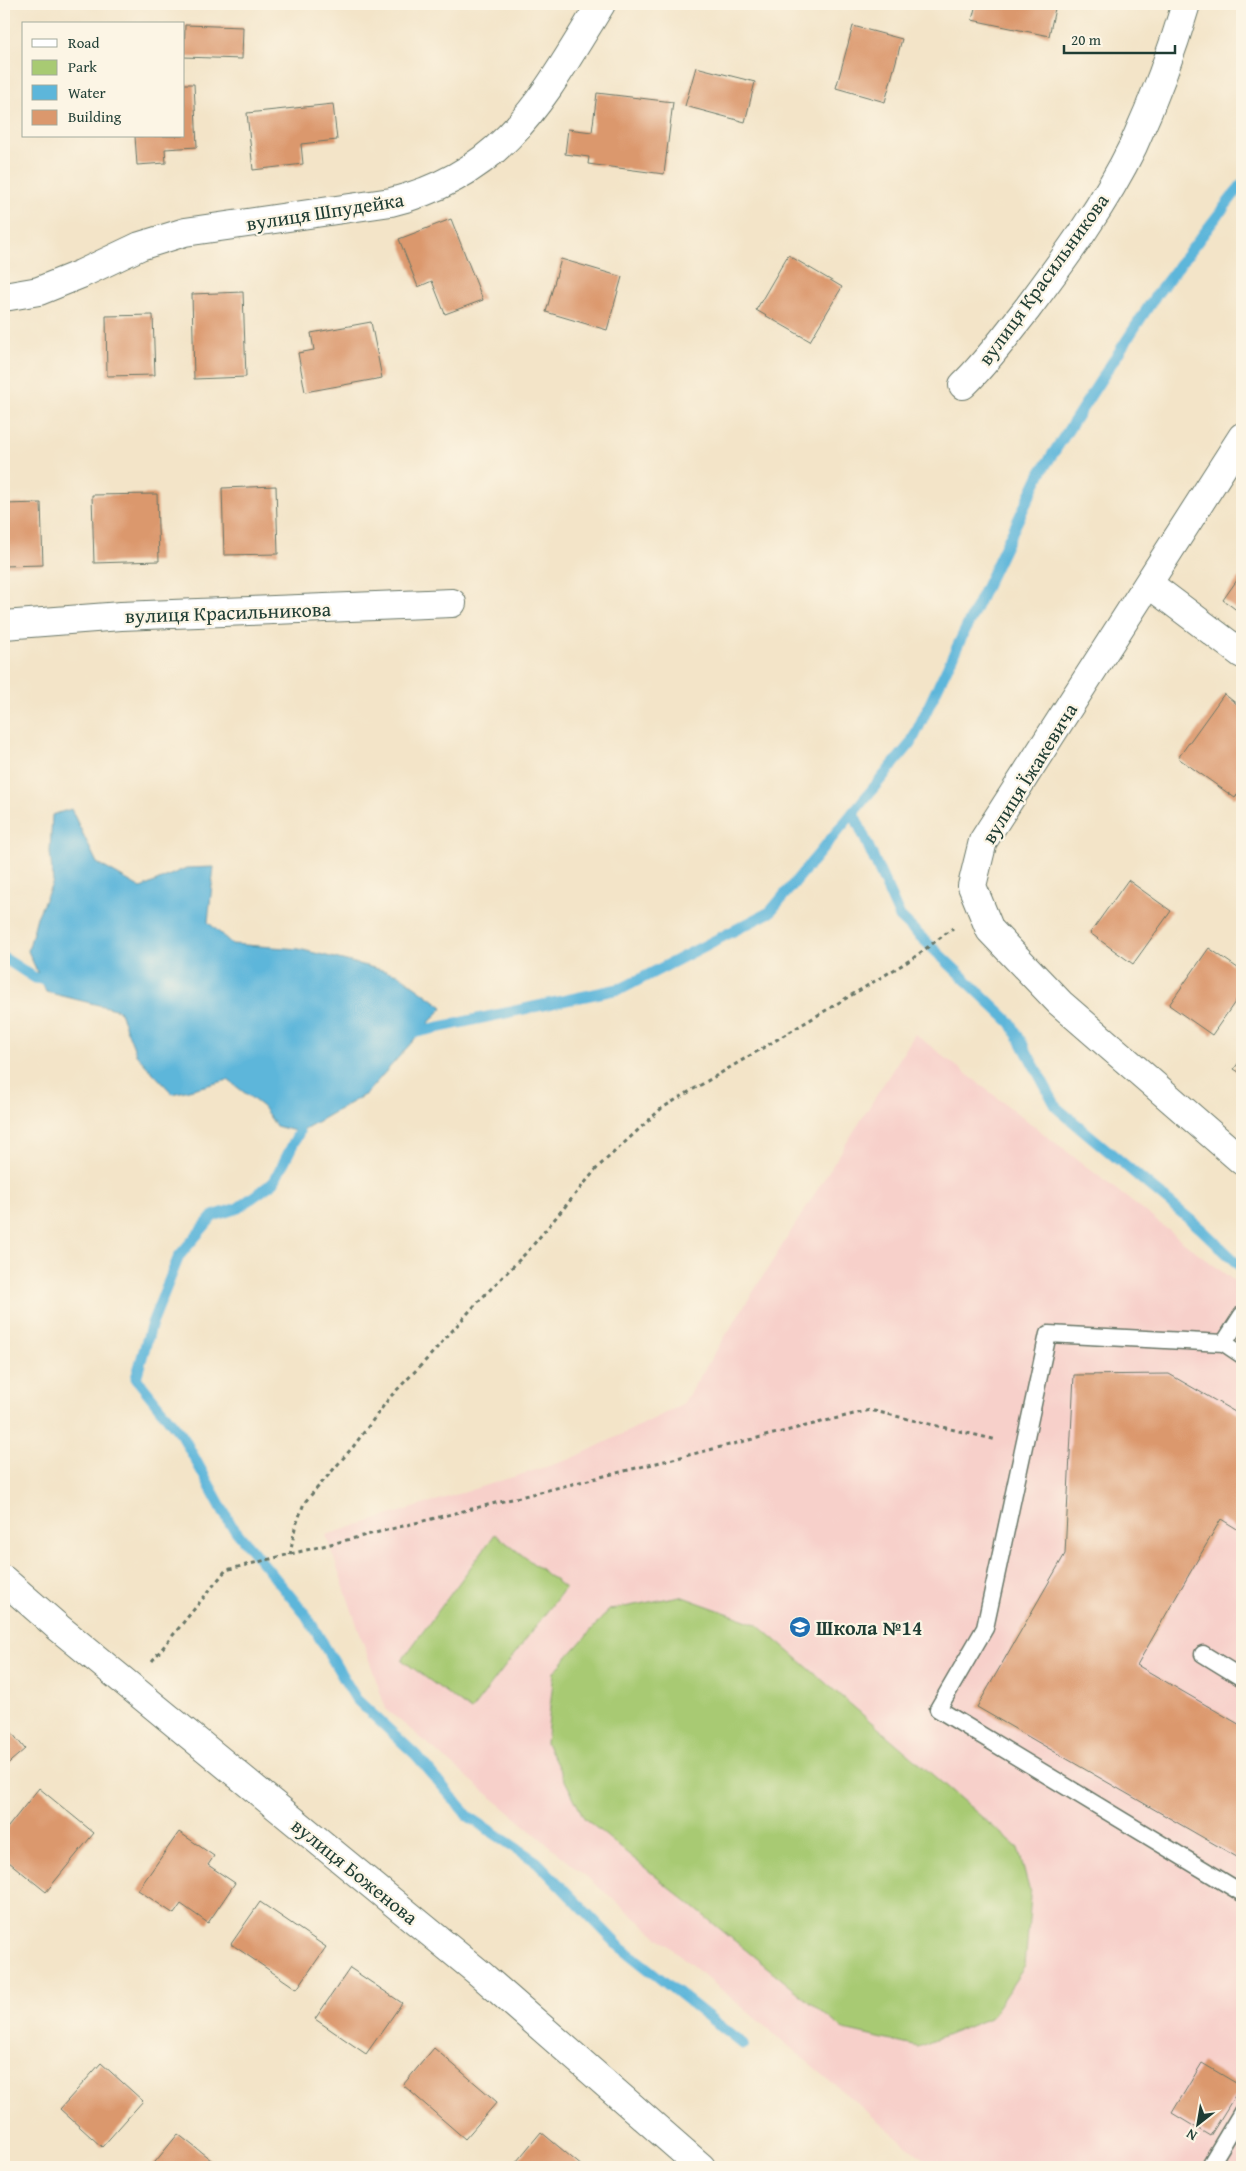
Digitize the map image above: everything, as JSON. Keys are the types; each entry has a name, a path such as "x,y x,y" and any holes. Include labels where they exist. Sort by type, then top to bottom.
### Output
{"street":[{"name":"вулиця Шпудейка","path":"4,297 39,291 81,274 140,246 185,232 390,202 419,195 464,174 505,142 538,104 601,4"},
{"name":"вулиця Красильникова","path":"963,384 981,368 1038,294 1096,211 1132,148 1159,85 1186,4"},
{"name":"вулиця Їжакевича","path":"972,886 983,841 1242,437"},
{"path":"1149,584 1242,654"},
{"name":"вулиця Красильникова","path":"4,625 120,616 452,603"},
{"path":"972,886 990,930 1060,1003 1242,1161"},
{"name":"вулиця Боженова","path":"4,1580 131,1687 478,1972 701,2167"}],"lane":[{"path":"1224,1344 1242,1315"},
{"path":"1242,1356 1224,1344 1048,1334 985,1628 938,1709 1242,1893"},
{"path":"1203,1654 1242,1678"},
{"path":"1208,2167 1242,2112"}],"path":[{"path":"289,1556 295,1528 304,1503 353,1447 390,1397 528,1251 598,1167 662,1108 924,950 955,926 972,886"},
{"path":"131,1687 226,1570 289,1556 870,1410 1024,1446"}],"shaded area":[{"name":"Школа №14","path":"915,1034 1242,1287 1242,2167 933,2167 386,1709 326,1535 571,1459 682,1405"}],"green space":[{"path":"495,1534 565,1588 471,1711 402,1660"},
{"path":"680,1596 757,1624 1018,1848 1031,1896 1025,1966 990,2018 918,2047 844,2030 584,1818 546,1743 554,1672 609,1610"}],"water":[{"path":"71,809 97,863 141,888 186,868 214,867 208,922 232,944 299,949 398,974 443,1007 366,1094 299,1132 276,1126 263,1107 228,1080 173,1094 137,1056 119,1010 46,992 28,951 37,917 53,882 50,852 52,815"}],"building":[{"path":"976,4 1056,4 1049,36 972,20"},
{"path":"185,25 243,27 242,59 185,57"},
{"path":"853,26 902,39 885,102 836,88"},
{"path":"696,67 755,82 745,122 685,106"},
{"path":"185,84 194,84 197,147 165,149 166,163 137,165 135,138 185,138"},
{"path":"597,93 673,102 664,174 588,164 589,157 565,154 568,129 592,132"},
{"path":"333,104 337,140 301,144 303,164 253,170 247,113"},
{"path":"451,219 483,300 445,314 432,281 418,287 399,239"},
{"path":"788,255 842,287 810,341 756,310"},
{"path":"561,259 622,277 607,330 546,312"},
{"path":"243,292 246,377 194,379 192,294"},
{"path":"153,315 155,375 107,376 106,316"},
{"path":"371,322 382,378 305,392 298,353 314,350 311,333"},
{"path":"276,486 278,554 224,555 222,488"},
{"path":"157,494 159,561 94,563 92,495"},
{"path":"41,503 43,565 4,566 4,504"},
{"path":"1242,573 1242,614 1223,600"},
{"path":"1224,694 1242,708 1242,788 1235,798 1178,758"},
{"path":"1128,880 1171,911 1133,964 1090,933"},
{"path":"1209,948 1242,971 1242,992 1212,1035 1169,1005"},
{"path":"1242,1058 1242,1074 1234,1069"},
{"path":"1169,1374 1242,1416 1242,1532 1221,1519 1137,1665 1242,1726 1242,1860 977,1707 1065,1554 1074,1375"},
{"path":"4,1723 25,1749 4,1767"},
{"path":"39,1788 94,1833 46,1892 4,1858 4,1832"},
{"path":"179,1832 214,1856 208,1865 235,1883 208,1923 181,1904 174,1914 138,1890"},
{"path":"260,1902 326,1947 297,1989 231,1944"},
{"path":"350,1968 402,2003 366,2054 315,2019"},
{"path":"434,2048 497,2102 465,2139 403,2085"},
{"path":"101,2063 143,2101 102,2147 60,2109"},
{"path":"1202,2063 1241,2086 1210,2136 1172,2113"},
{"path":"541,2132 583,2167 512,2167"},
{"path":"178,2134 220,2167 151,2167"}],"waterway":[{"path":"407,1034 623,988 770,912 911,743 1041,472 1154,298 1242,184"},
{"path":"853,812 900,917 1011,1023 1057,1108 1200,1228 1242,1268"},
{"path":"4,958 35,978 54,981"},
{"path":"299,1132 274,1182 238,1208 213,1216 179,1256 152,1323 136,1378 183,1437 231,1525 306,1615 356,1699 416,1755 468,1816 537,1862 619,1946 743,2044"}],"place":[{"name":"Школа №14","path":"800,1627"}]}
